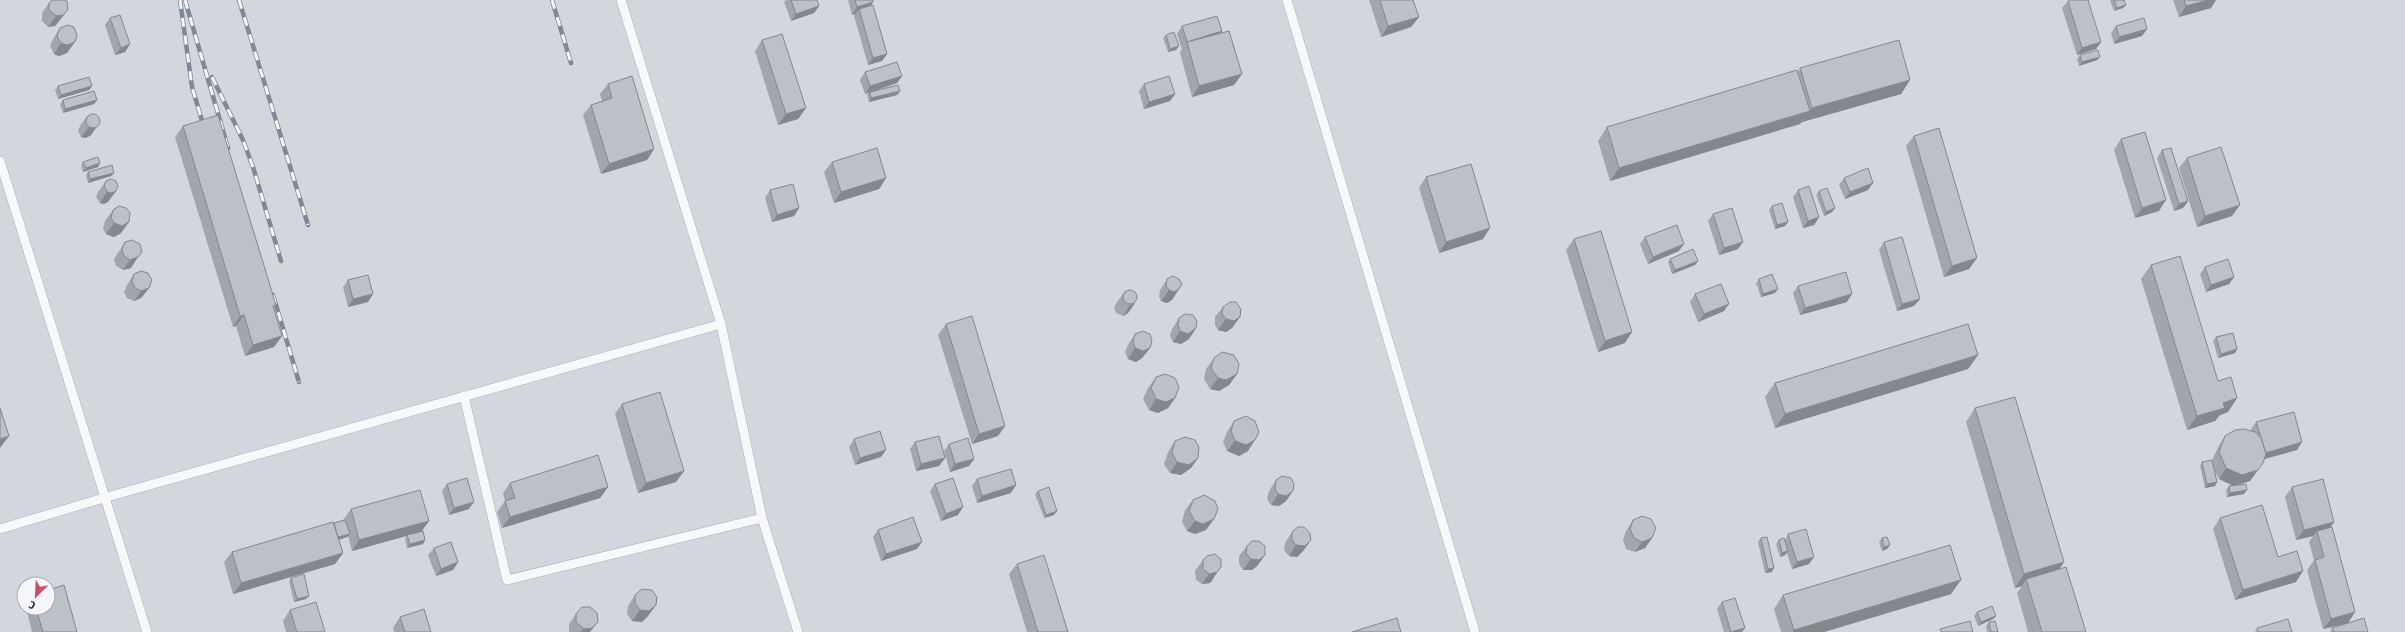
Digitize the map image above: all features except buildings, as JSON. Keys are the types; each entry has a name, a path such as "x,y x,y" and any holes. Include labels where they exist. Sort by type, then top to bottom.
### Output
{"lane":[{"path":"621,0 721,324 762,518 798,632"},
{"path":"1287,0 1475,632"},
{"path":"0,161 107,497 147,632"},
{"path":"0,529 107,497 721,324"},
{"path":"464,396 507,580 762,518"}],"shaded area":[{"path":"0,0 2405,0 2405,632 0,632"}],"railway":[{"path":"180,0 192,87 205,131"},
{"path":"185,0 228,148"},
{"path":"239,0 308,225"},
{"path":"552,0 571,63"},
{"path":"212,77 243,140 253,167 281,261"},
{"path":"273,295 299,382"}]}
